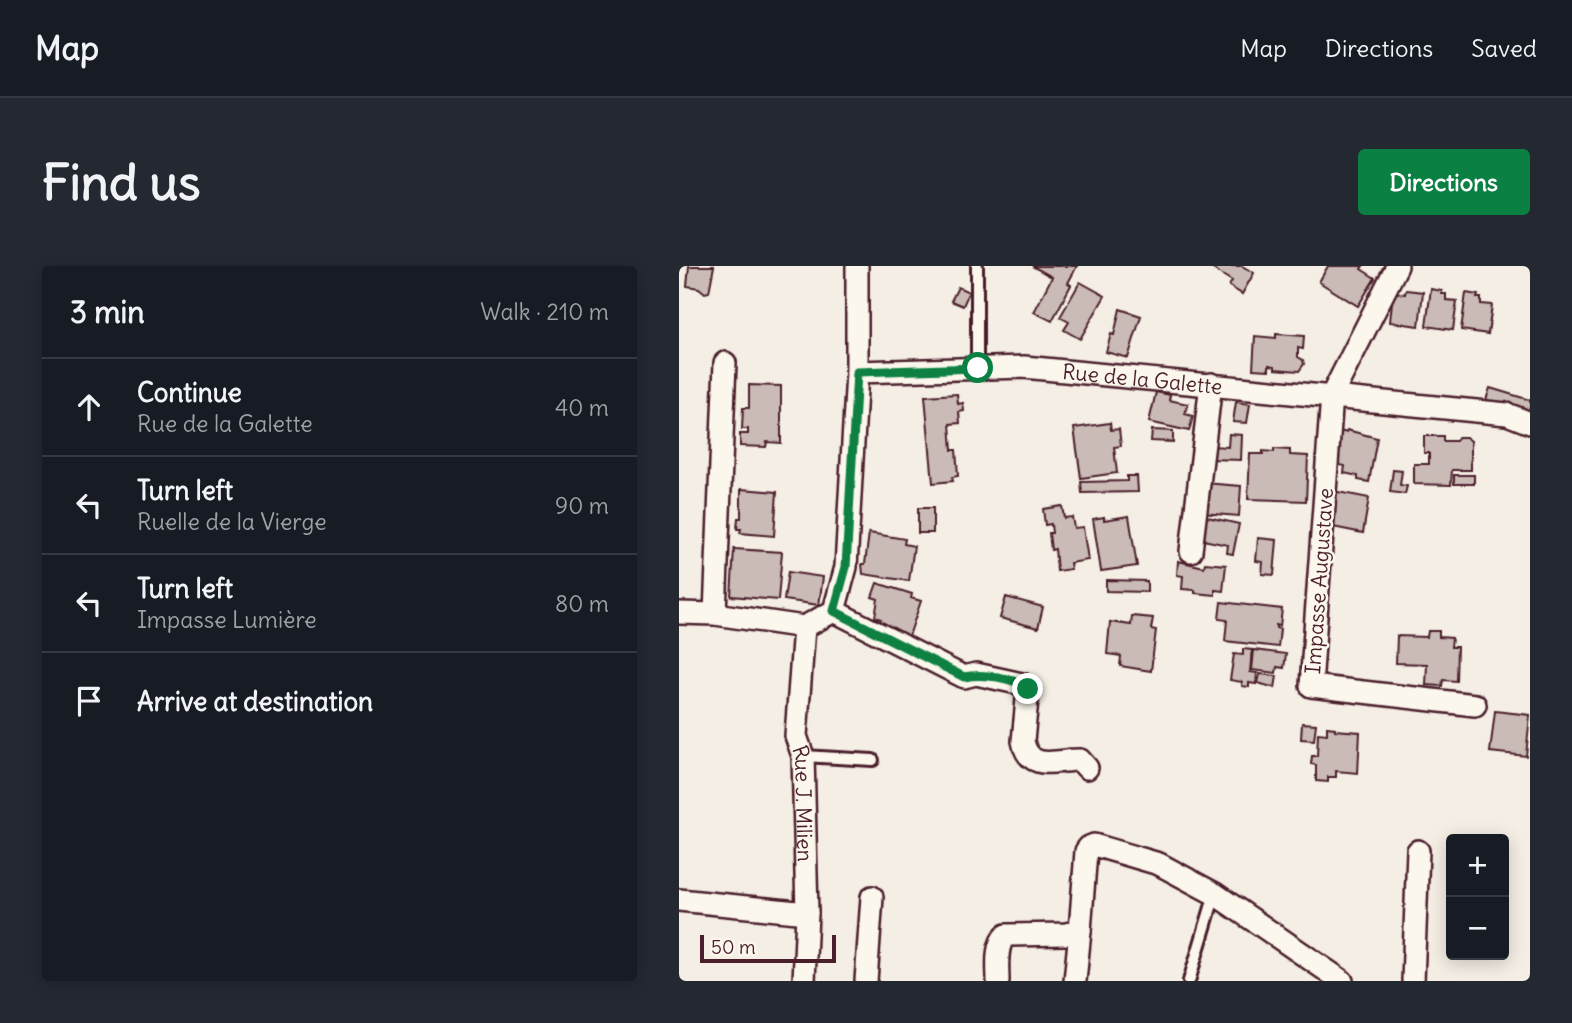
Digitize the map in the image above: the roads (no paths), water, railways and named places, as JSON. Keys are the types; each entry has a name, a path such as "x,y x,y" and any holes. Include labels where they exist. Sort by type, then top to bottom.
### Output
{"street":[{"path":"679,613 715,614 804,627 834,611 846,567 857,372 857,266"},
{"path":"1332,395 1397,266"},
{"path":"715,614 725,363"},
{"name":"Rue de la Galette","path":"857,372 1024,367 1507,414 1530,423"},
{"path":"1191,551 1211,384"},
{"name":"Impasse Augustave","path":"1332,395 1311,686 1475,705"},
{"path":"834,611 964,677 976,674 1022,684 1028,689 1023,741 1025,749 1036,759 1046,763 1080,761 1087,768"},
{"name":"Rue J. Milien","path":"804,627 796,736 803,756 807,913 804,981"},
{"path":"1075,981 1086,851 1094,845 1159,864 1215,894 1337,980"},
{"path":"1413,981 1417,852"},
{"path":"866,981 873,897"},
{"path":"679,900 807,913"},
{"path":"998,981 999,948 1006,935 1066,934 1080,931"}],"lane":[{"path":"977,266 978,368"},
{"path":"803,756 873,760"},
{"path":"1189,981 1215,894"}]}
